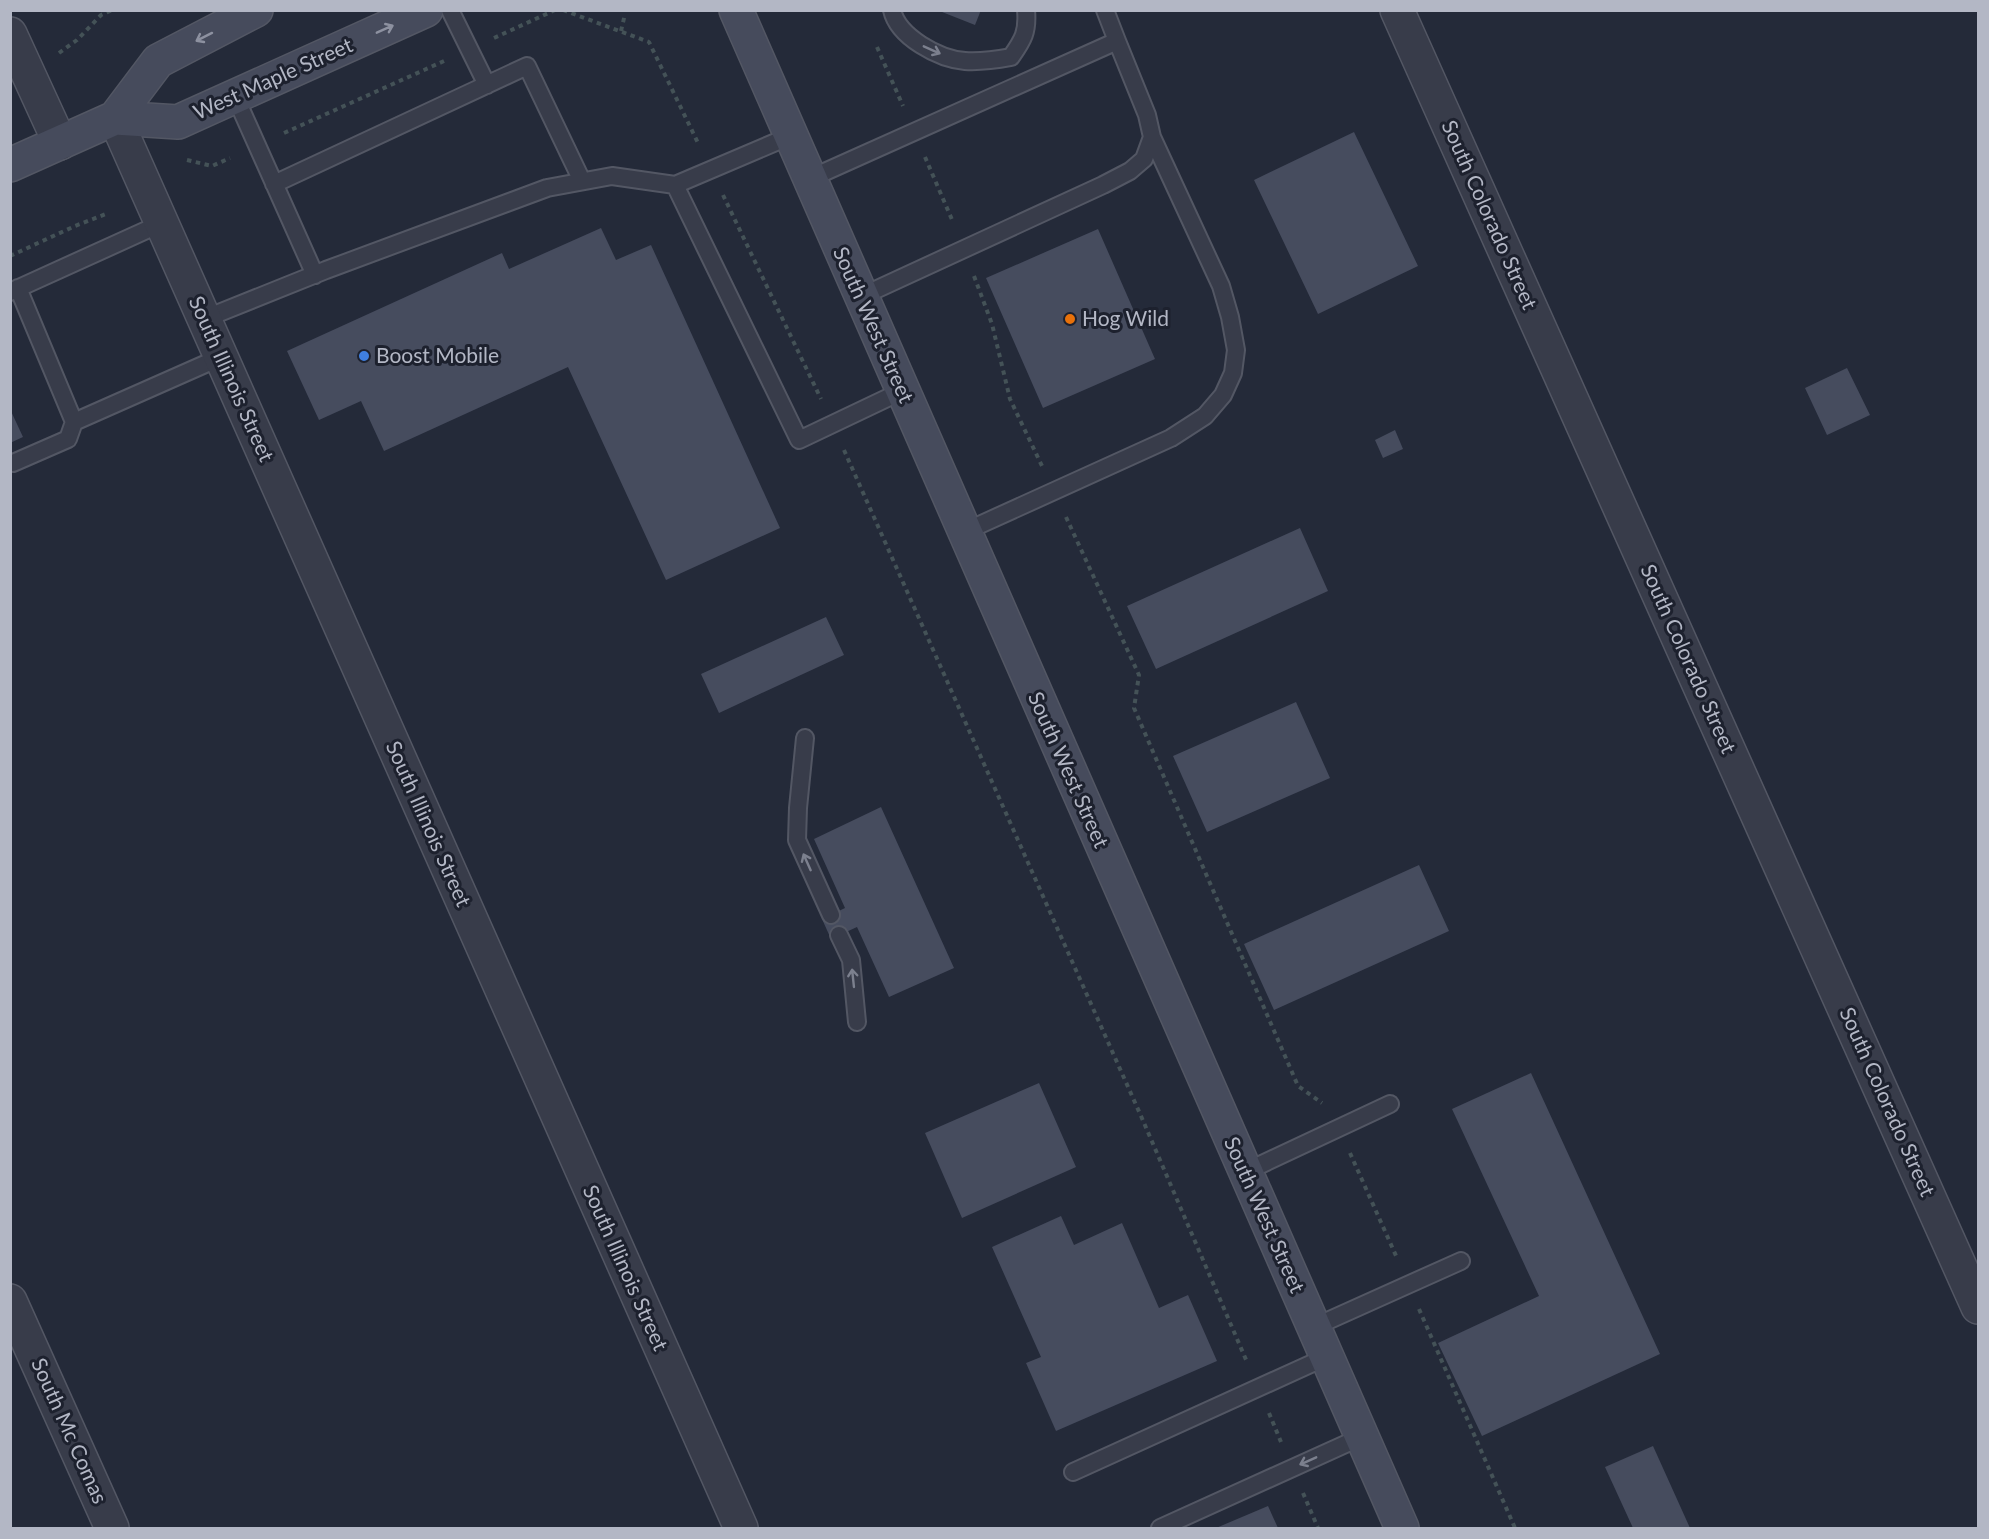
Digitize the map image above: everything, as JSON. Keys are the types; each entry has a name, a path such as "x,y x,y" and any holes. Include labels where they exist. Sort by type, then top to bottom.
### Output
{"main road":[{"name":"West Maple Street","path":"115,118 158,61 256,10"},
{"name":"West Maple Street","path":"10,165 115,118 178,122 426,10"},
{"name":"South West Street","path":"736,10 1314,1328 1396,1526"}],"street":[{"name":"South Colorado Street","path":"1397,10 1978,1307"},
{"path":"10,34 60,143"},
{"name":"South Illinois Street","path":"115,118 741,1528"},
{"name":"South Mc Comas","path":"10,1301 112,1528"}],"lane":[{"path":"450,10 487,85"},
{"path":"892,10 893,16 909,38 931,51 962,61 990,61 1011,57 1024,39 1027,22 1026,10"},
{"path":"964,532 1171,438 1205,416 1223,395 1233,373 1236,350 1221,286 1152,137 1147,115 1105,10"},
{"path":"809,179 1117,41"},
{"path":"274,184 527,66 582,181"},
{"path":"235,96 315,275"},
{"path":"204,319 547,188 612,176 675,185 790,136"},
{"path":"860,297 1130,171 1144,159 1152,137"},
{"path":"675,185 799,440 902,391"},
{"path":"14,463 68,439 74,422 14,290 162,223"},
{"path":"74,422 221,357"},
{"path":"805,738 797,840 831,915"},
{"path":"839,935 851,960 858,1022"},
{"path":"1245,1172 1390,1104"},
{"path":"1314,1328 1461,1261"},
{"path":"1073,1472 1326,1357"},
{"path":"1170,1526 1361,1437"}],"path":[{"path":"563,10 649,42 832,424 1141,1116 1318,1528"},
{"path":"621,31 625,14"},
{"path":"875,41 964,249 992,324 1010,399 1140,675 1134,708 1298,1086 1332,1111 1515,1528"}],"building":[{"path":"937,10 981,10 975,25"},
{"path":"1354,132 1418,266 1318,314 1254,180"},
{"path":"601,228 616,260 651,245 780,528 666,580 568,367 384,451 361,401 319,420 287,351 502,253 509,269"},
{"name":"Hog Wild","path":"1098,229 1155,359 1043,408 986,278"},
{"path":"1847,368 1870,415 1827,435 1805,388"},
{"path":"10,409 23,437 10,443"},
{"path":"1395,430 1403,449 1383,458 1375,440"},
{"path":"1300,528 1328,591 1156,669 1127,606"},
{"path":"826,617 844,655 719,713 701,674"},
{"path":"1296,702 1330,778 1207,832 1173,756"},
{"path":"881,807 954,968 889,997 857,927 831,939 822,919 845,908 814,839"},
{"path":"1419,865 1449,931 1274,1010 1244,944"},
{"path":"1531,1073 1660,1354 1482,1436 1438,1343 1539,1296 1452,1109"},
{"path":"1039,1083 1076,1167 962,1218 925,1133"},
{"path":"1061,1216 1074,1245 1122,1223 1159,1308 1188,1295 1217,1361 1056,1431 1026,1363 1041,1357 992,1247"},
{"path":"1653,1446 1690,1528 1633,1528 1605,1467"},
{"path":"1268,1506 1278,1528 1216,1528"}],"place":[{"name":"Hog Wild","path":"1070,319"},
{"name":"Boost Mobile","path":"364,356"}]}
